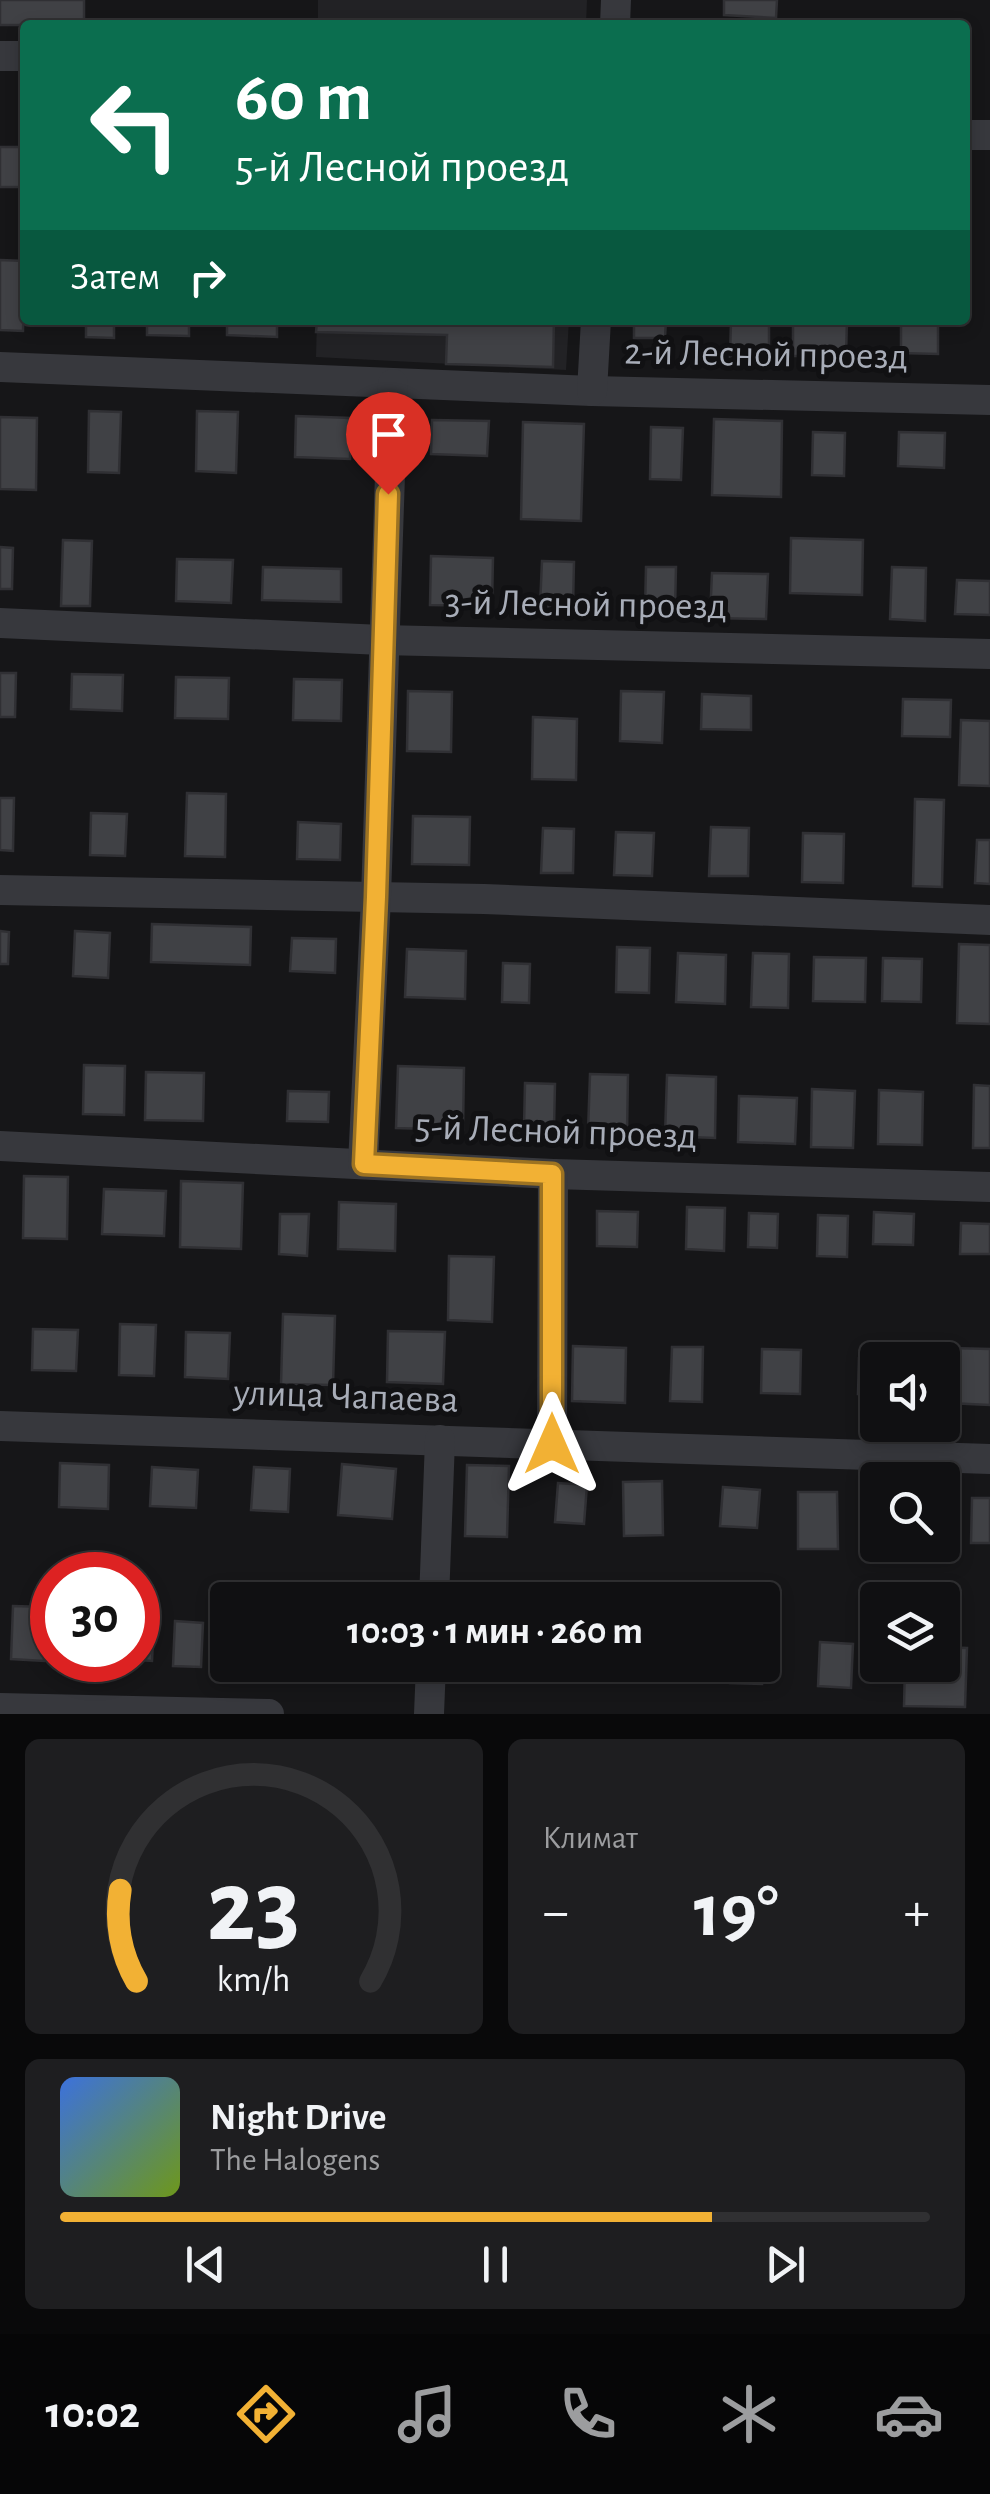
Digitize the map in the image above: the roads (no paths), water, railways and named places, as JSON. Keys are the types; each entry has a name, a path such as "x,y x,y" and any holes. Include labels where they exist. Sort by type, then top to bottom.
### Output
{"street":[{"path":"592,392 596,325"},
{"name":"2-й Лесной проезд","path":"0,367 592,392 990,400"},
{"path":"364,1164 393,384"},
{"name":"3-й Лесной проезд","path":"0,623 382,640 990,654"},
{"path":"0,890 376,897 990,920"},
{"name":"5-й Лесной проезд","path":"0,1146 552,1174 990,1186"},
{"path":"552,1174 552,1444"},
{"name":"улица Чапаева","path":"0,1426 990,1459"},
{"path":"435,1582 440,1440"},
{"path":"429,1714 430,1682"},
{"path":"0,1708 268,1714"}]}
